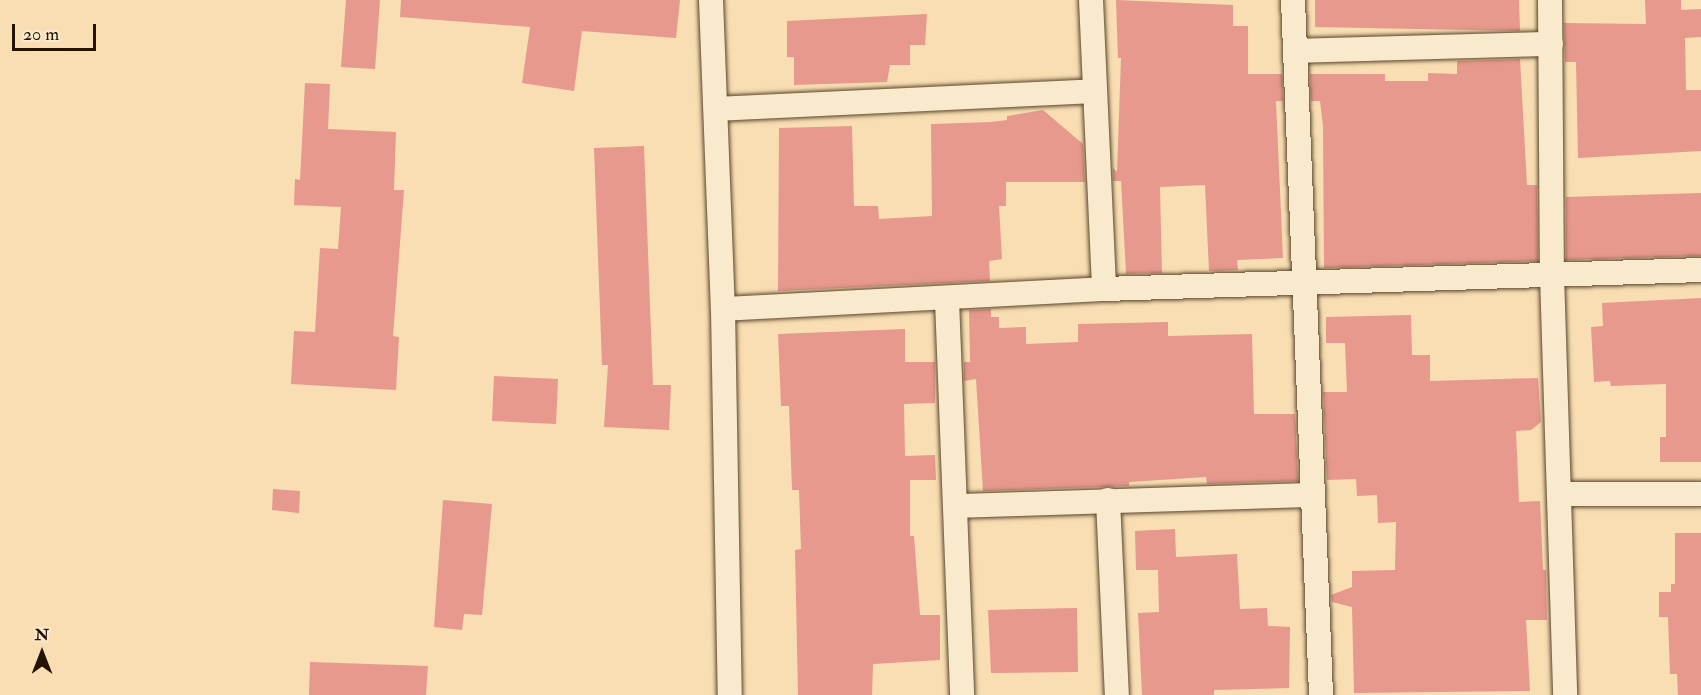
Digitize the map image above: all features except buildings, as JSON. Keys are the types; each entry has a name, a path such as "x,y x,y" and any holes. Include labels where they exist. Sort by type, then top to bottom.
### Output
{"street":[{"path":"711,0 723,309 730,695"},
{"path":"1091,0 1104,289"},
{"path":"1293,0 1321,695"},
{"path":"1550,0 1552,275 1565,695"},
{"path":"1295,51 1551,44"},
{"path":"716,109 1094,91"},
{"path":"723,309 947,300 1104,289 1701,270"},
{"path":"947,300 957,506 962,695"},
{"path":"1559,494 1701,494"},
{"path":"957,506 1313,495"},
{"path":"1108,500 1117,695"}]}
